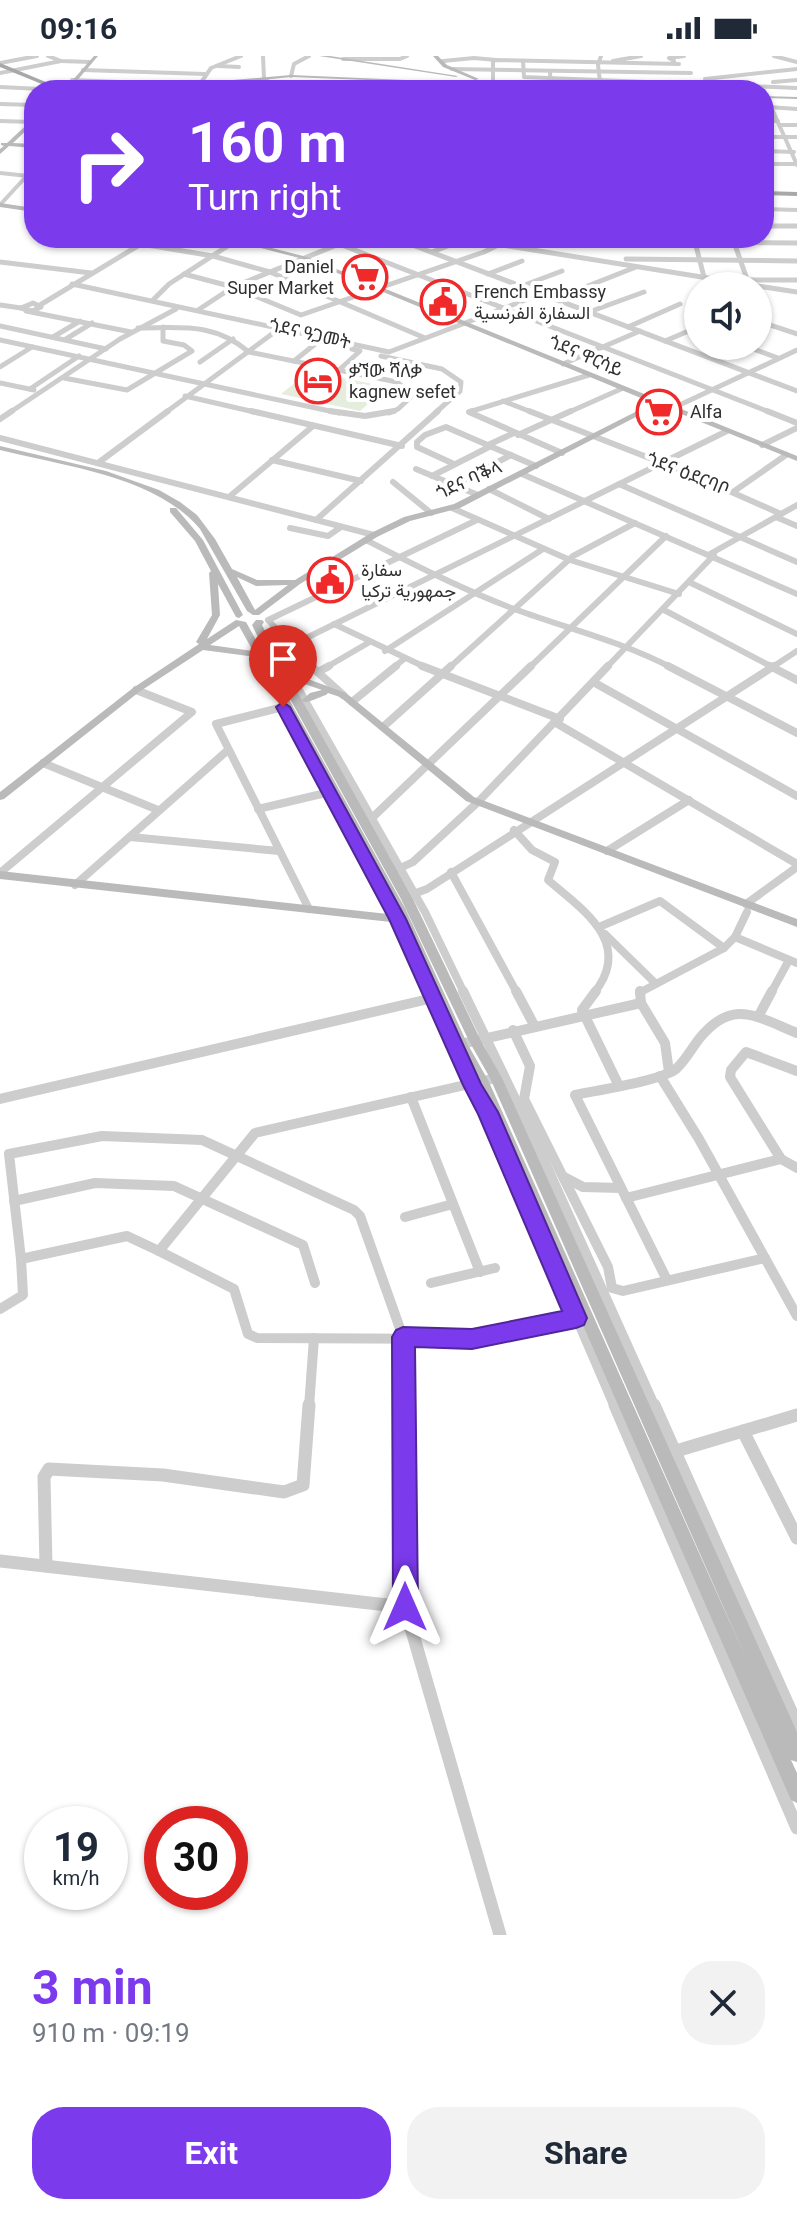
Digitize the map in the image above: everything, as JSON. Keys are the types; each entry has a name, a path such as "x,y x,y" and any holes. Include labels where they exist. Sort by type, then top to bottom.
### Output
{"main road":[{"path":"73,80 96,56"},
{"path":"321,56 477,79"},
{"path":"435,56 452,69 477,79"},
{"path":"326,78 343,58"},
{"path":"3,69 38,80"},
{"path":"3,69 24,80"},
{"path":"449,75 459,72"},
{"path":"246,80 291,76 374,80"},
{"path":"774,93 797,98"},
{"path":"0,152 24,130"},
{"path":"0,144 24,146"},
{"path":"774,193 797,194"},
{"path":"0,205 24,209"},
{"name":"ጎደና ዋርሳይ","path":"270,248 305,258 797,459"},
{"name":"ጎደና ባቕላ","path":"0,797 136,690 248,618 297,582 370,538 407,519 452,508 658,403"},
{"path":"0,448 125,481 166,496 197,520 248,618 258,654 283,677 343,703 425,768"},
{"path":"0,454 115,484 163,503 191,527 213,570 260,632 283,677 397,870 473,1041 484,1082 797,1794"},
{"path":"224,567 256,583 297,582"},
{"path":"213,570 216,615 197,650 258,654"},
{"path":"283,677 343,695 383,727 456,798 521,826 747,908 797,923"},
{"path":"283,677 284,704 401,920 473,1041"},
{"path":"307,700 323,693"},
{"path":"521,826 607,851 797,930"},
{"path":"0,874 401,920"},
{"path":"484,1082 797,1753"}],"street":[{"path":"3,69 37,56"},
{"path":"48,56 61,61"},
{"path":"202,80 212,66 241,56"},
{"path":"263,56 264,78"},
{"path":"291,76 294,64 309,56"},
{"path":"343,58 400,59 407,56"},
{"path":"565,56 572,61"},
{"path":"600,60 608,56"},
{"path":"493,80 493,60 572,61 641,56"},
{"path":"656,56 684,56"},
{"path":"774,56 797,62"},
{"path":"443,61 479,58 507,61"},
{"path":"669,58 691,73 693,80"},
{"path":"600,60 679,64"},
{"path":"600,60 600,79"},
{"path":"3,69 61,61 90,62"},
{"path":"523,61 524,80"},
{"path":"549,61 551,78"},
{"path":"643,64 645,72"},
{"path":"212,66 239,67 230,80"},
{"path":"452,69 691,73"},
{"path":"702,80 797,69"},
{"path":"83,70 205,74"},
{"path":"159,80 165,73"},
{"path":"755,74 758,80"},
{"path":"524,77 646,80"},
{"path":"774,87 797,80"},
{"path":"0,87 24,88"},
{"path":"774,90 797,88"},
{"path":"0,94 24,92"},
{"path":"0,104 24,105"},
{"path":"774,109 797,109"},
{"path":"774,113 797,164 774,164"},
{"path":"0,121 24,121"},
{"path":"774,122 797,124"},
{"path":"774,137 797,137"},
{"path":"789,145 797,145"},
{"path":"774,151 794,152"},
{"path":"0,173 24,176"},
{"path":"0,205 24,179"},
{"path":"774,209 797,210"},
{"path":"774,226 797,226"},
{"path":"774,242 797,243"},
{"path":"1,306 23,308 41,305 57,292 134,248"},
{"path":"165,248 213,256 270,272 425,338"},
{"path":"153,300 184,274 225,248"},
{"path":"198,310 233,287 331,248"},
{"path":"356,248 797,426"},
{"path":"421,248 684,348"},
{"path":"432,252 442,248"},
{"path":"184,274 233,287 297,315 341,303 486,248"},
{"path":"540,248 684,274"},
{"path":"642,248 644,259"},
{"path":"697,248 703,272"},
{"path":"737,248 745,272"},
{"path":"621,263 619,259 797,261"},
{"path":"488,274 522,261"},
{"path":"0,262 91,273"},
{"path":"555,299 639,266"},
{"path":"522,286 562,271"},
{"path":"772,281 796,280 795,292 772,288"},
{"name":"ጎደና ዓጋመት","path":"72,284 389,352 541,294"},
{"path":"589,312 644,292"},
{"path":"628,327 680,304"},
{"path":"23,308 41,305 85,322 131,332"},
{"path":"0,419 131,332 174,308 442,369 461,382 457,396 316,520"},
{"path":"60,338 85,322"},
{"path":"60,338 85,322"},
{"path":"0,326 106,349"},
{"path":"772,326 797,334"},
{"path":"64,378 124,391 192,350 163,341 163,327"},
{"path":"2,342 348,415 389,413 406,404 410,395 397,382 249,352 233,339 206,328 138,328"},
{"path":"2,342 23,331"},
{"path":"98,463 276,331"},
{"path":"563,364 640,331"},
{"path":"665,341 684,333"},
{"path":"225,368 200,362 233,339"},
{"path":"294,361 319,341"},
{"path":"30,389 89,345"},
{"path":"0,367 32,347"},
{"path":"671,409 797,350"},
{"path":"339,370 360,351"},
{"path":"772,354 797,361"},
{"path":"714,360 797,391"},
{"path":"562,453 469,412 589,375"},
{"path":"0,383 41,392"},
{"path":"432,476 490,445 621,389"},
{"path":"185,396 402,446"},
{"name":"ጎደና ዕደርባቦ","path":"503,401 733,492 797,526"},
{"path":"348,415 359,436"},
{"path":"229,497 313,426"},
{"path":"762,445 797,426"},
{"path":"454,464 417,447 417,442 444,427 536,466"},
{"path":"290,646 727,431"},
{"path":"0,438 341,527 370,538 435,575 514,609 628,646 797,733"},
{"path":"456,484 511,455"},
{"path":"733,492 786,455"},
{"path":"272,460 361,481"},
{"path":"416,469 478,495"},
{"path":"522,474 712,554 797,594"},
{"path":"393,482 431,513"},
{"path":"619,484 797,562"},
{"path":"489,489 549,519"},
{"path":"397,870 476,805 691,583 712,554 797,505"},
{"path":"452,508 570,560 679,594"},
{"path":"343,695 290,646 268,622 270,618 477,520"},
{"path":"383,727 570,560 635,523"},
{"path":"290,528 328,536 341,527"},
{"path":"373,817 666,536"},
{"path":"385,651 543,549"},
{"path":"691,583 797,634"},
{"path":"664,610 797,680"},
{"path":"334,624 385,651 558,721 797,866 747,908 735,937 724,948 639,991 641,1003 663,1038 664,1074 765,1258 793,1301 797,1314"},
{"path":"318,672 368,643"},
{"path":"416,893 797,651"},
{"path":"352,702 404,659"},
{"path":"283,677 307,700 373,817 397,870 416,893 473,1041 676,1451 797,1725"},
{"path":"595,683 797,796"},
{"path":"0,874 192,712 136,690"},
{"path":"309,909 216,722 284,704 401,920 433,998 484,1082 488,1112 797,1828"},
{"path":"75,885 228,750"},
{"path":"43,763 158,810"},
{"path":"258,809 330,792"},
{"path":"607,851 689,800"},
{"path":"521,826 532,850 555,862 548,880 654,982"},
{"path":"130,837 279,851"},
{"path":"451,872 487,933 534,1025"},
{"path":"600,928 660,901 724,948"},
{"path":"600,928 609,948 608,968 601,984 583,1006 584,1016 618,1084"},
{"path":"735,937 793,962 758,1017"},
{"path":"0,1099 433,998"},
{"path":"473,1041 641,1003"},
{"path":"667,1280 575,1095 664,1074 686,1059 714,1021 738,1013 758,1017 797,1033"},
{"path":"513,1030 530,1066 524,1099 608,1267 612,1288 623,1291 765,1258"},
{"path":"797,1071 749,1052 743,1053 731,1073 732,1082 781,1159 797,1168"},
{"path":"159,1251 252,1135 484,1082"},
{"path":"411,1097 480,1272"},
{"path":"0,1309 23,1295 8,1157 13,1151 102,1136 202,1140 358,1213 403,1337 405,1607 500,1935"},
{"path":"564,1177 583,1187 623,1193 719,1175 781,1159"},
{"path":"14,1201 102,1182 174,1186 202,1196 303,1245 315,1283"},
{"path":"405,1217 453,1204"},
{"path":"21,1259 127,1236 234,1289 251,1337 472,1339 576,1318"},
{"path":"431,1283 495,1268"},
{"path":"46,1566 44,1477 49,1469 163,1475 284,1492 303,1485 314,1338"},
{"path":"676,1451 797,1415"},
{"path":"743,1431 797,1538"},
{"path":"0,1561 405,1607"}],"green space":[{"path":"310,371 387,387 360,411 281,394"}],"place":[{"name":"Daniel Super Market","path":"365,277"},
{"name":"French Embassy السفارة الفرنسية","path":"443,302"},
{"name":"ቃኘው ሻለቃ kagnew sefet","path":"318,381"},
{"name":"Alfa","path":"659,412"},
{"name":"سفارة جمهورية تركيا","path":"330,580"}],"route":[{"path":"283,707 398,919 472,1085 488,1112 576,1318 472,1339 403,1337 405,1607"}]}
